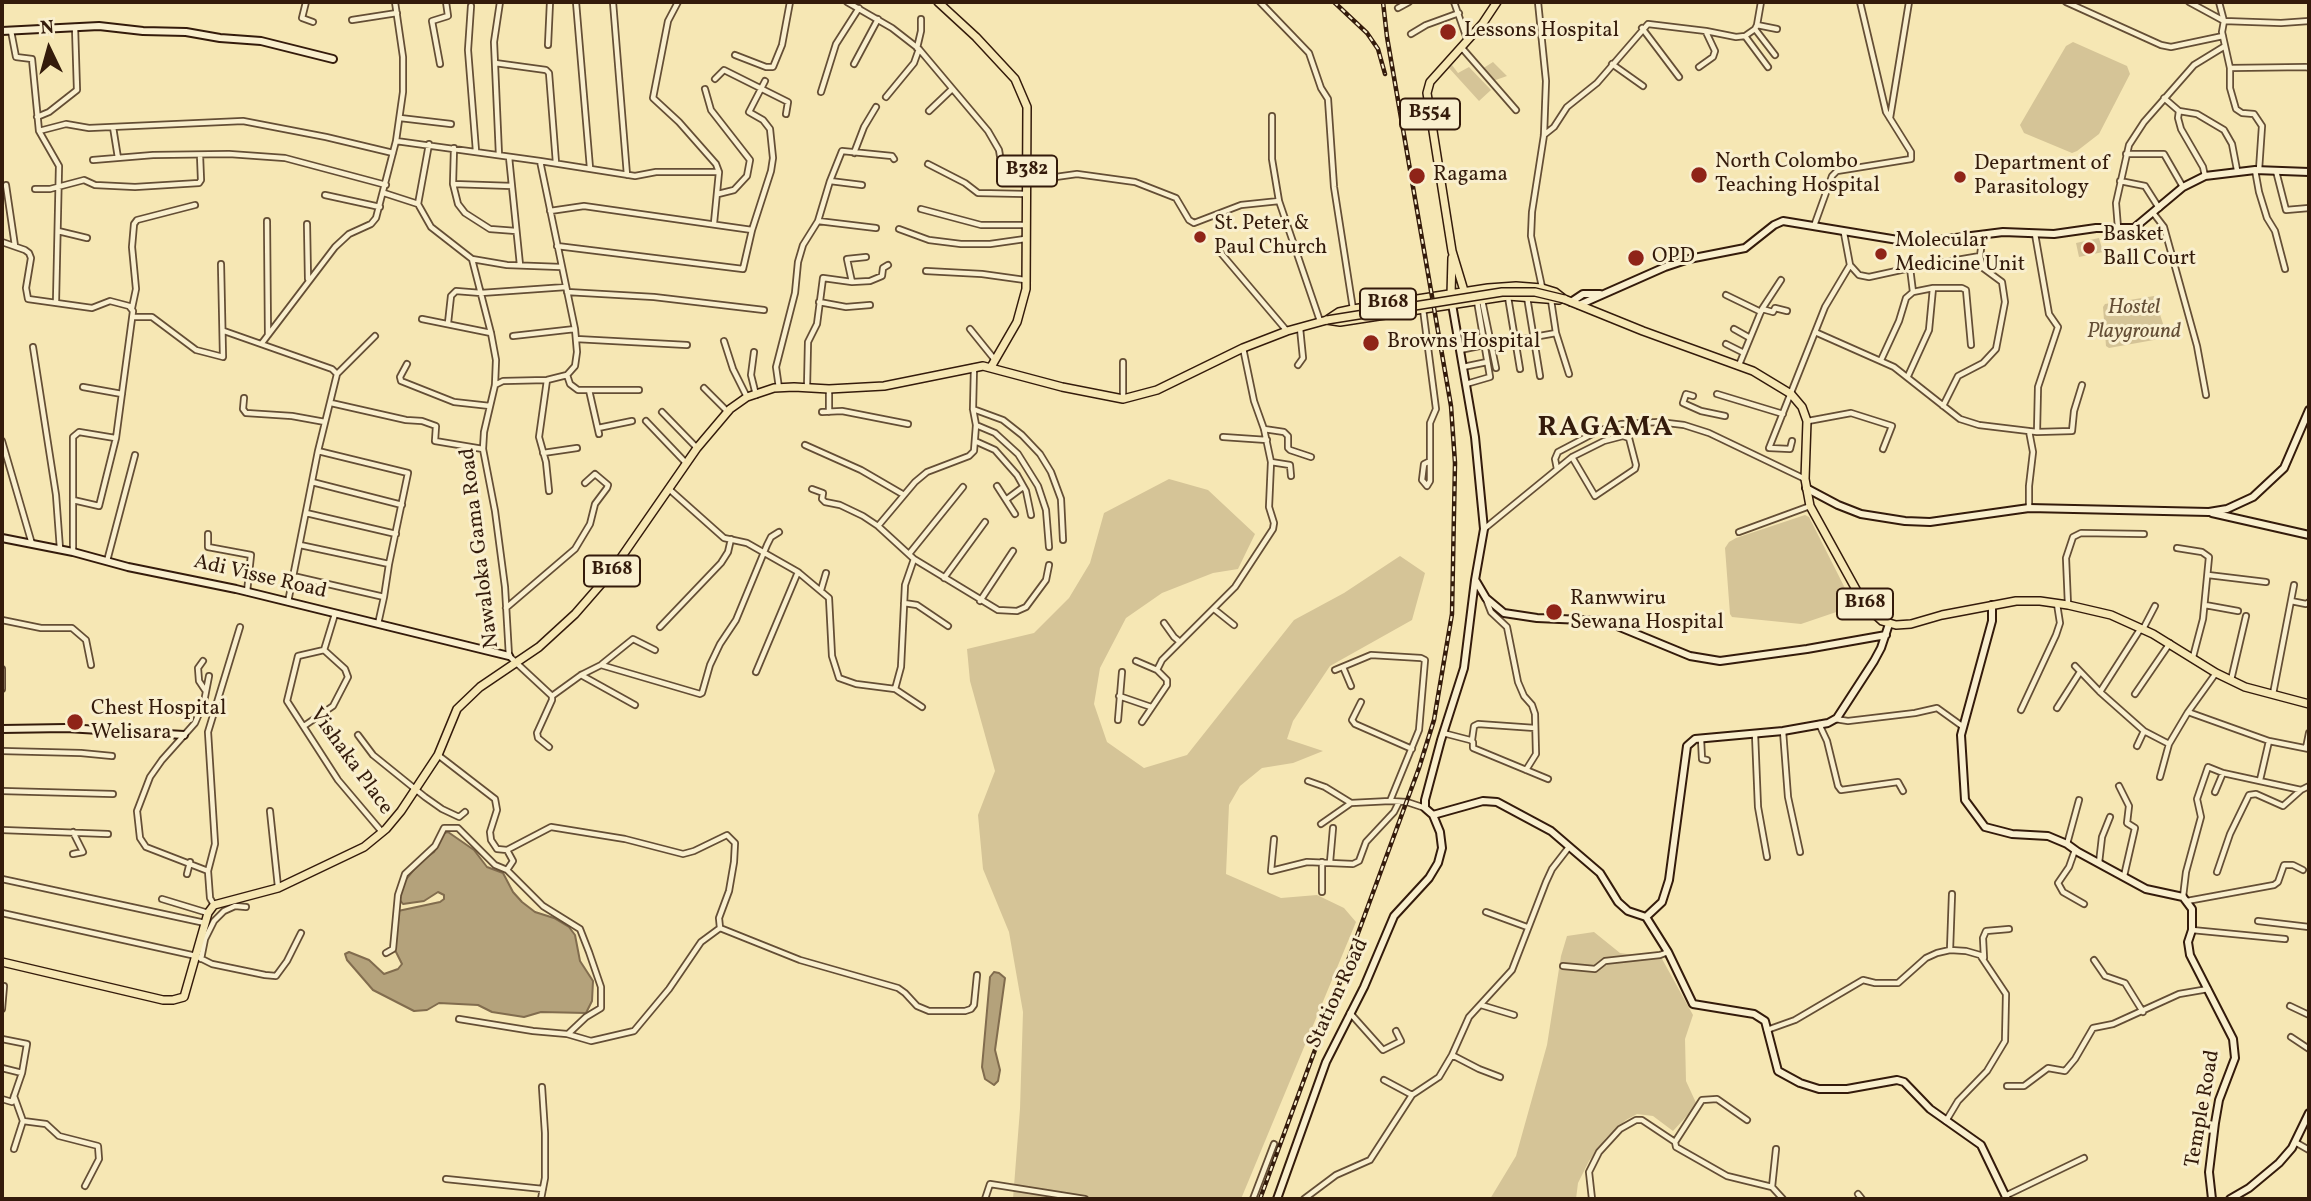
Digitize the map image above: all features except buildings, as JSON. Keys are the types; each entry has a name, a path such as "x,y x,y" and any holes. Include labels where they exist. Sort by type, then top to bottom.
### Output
{"main road":[{"name":"B382","path":"938,2 976,37 1020,88 1027,107 1026,289 1017,323 993,363"},
{"name":"B554","path":"1465,292 1452,251 1427,93 1430,82 1468,40 1497,2"},
{"name":"B554","path":"1451,294 1452,251"},
{"name":"B168","path":"1323,321 1339,312 1353,309 1516,286 1542,288 1571,302"},
{"name":"B168","path":"214,905 278,888 364,847 382,832 401,811 438,755 457,709 480,687 517,663 559,630 592,596 697,448 728,412 752,396 779,388 884,386 993,363 1062,387 1123,399 1157,390 1243,348 1300,327 1507,291 1535,292 1571,302 1672,343 1739,365 1791,394 1802,407 1807,421 1805,479 1810,506 1858,593 1877,617 1889,624 1911,624 1942,615 2029,600 2068,605 2111,615 2142,629 2231,680 2272,695 2309,704"},
{"path":"1465,292 1466,301"},
{"path":"1451,294 1452,304"},
{"name":"B168","path":"1323,321 1340,321 1508,296 1571,302"},
{"path":"2,962 173,1000 181,998 186,993 199,958 205,923 214,905"}],"street":[{"path":"306,2 302,18 313,22"},
{"path":"262,343 335,247 349,234 376,218 396,141 403,92 403,57 395,2"},
{"path":"440,64 432,21 448,16 446,2"},
{"path":"499,155 494,42 500,2"},
{"path":"548,45 550,2"},
{"path":"576,2 590,168"},
{"path":"613,2 627,175"},
{"path":"678,2 668,20 653,98 679,122 716,164 719,172 714,223"},
{"path":"735,55 766,67 773,66 784,37 790,2"},
{"path":"847,2 878,19 918,48 988,131 999,150 1001,162 1027,181 1077,174 1135,182 1176,198 1189,220 1194,223 1241,205 1279,201"},
{"path":"1260,2 1310,53 1321,88 1328,99 1334,187 1353,309"},
{"path":"1398,8 1409,2"},
{"path":"1454,2 1468,40"},
{"path":"1538,2 1546,81 1544,135 1531,236 1542,288"},
{"path":"1544,135 1554,127 1567,107 1597,83 1648,24 1745,36 1756,27 1761,2"},
{"path":"1814,226 1832,176 1837,171 1911,159 1911,152 1886,112 1860,2"},
{"path":"1890,118 1909,2"},
{"path":"2066,2 2161,45 2171,47 2223,36"},
{"path":"2189,2 2224,21 2309,21"},
{"path":"2219,2 2224,21 2223,36 2230,68 2230,88 2236,109 2242,113 2254,114 2262,127 2257,170 2259,192 2267,218 2275,231 2286,269"},
{"path":"471,6 468,50 476,151"},
{"path":"821,92 836,44 859,8"},
{"path":"352,20 397,13"},
{"path":"1411,34 1426,25 1459,13"},
{"path":"854,64 878,19"},
{"path":"886,97 909,70 922,31 920,19"},
{"path":"2,31 99,26 186,32 220,38 252,39 333,59"},
{"path":"37,117 49,112 77,90 75,27"},
{"path":"1756,27 1777,29"},
{"path":"1756,27 1775,55"},
{"path":"1642,28 1679,77"},
{"path":"11,30 16,57 32,59 40,131 59,166 56,302"},
{"path":"1699,66 1713,57 1715,51 1706,31"},
{"path":"1745,36 1768,67"},
{"path":"2118,229 2116,204 2129,145 2144,122 2194,65 2225,46"},
{"path":"1461,47 1516,110"},
{"path":"495,62 546,70 549,73 556,163"},
{"path":"1612,64 1643,86"},
{"path":"2230,68 2309,68"},
{"path":"715,79 724,70 788,102 786,114"},
{"path":"557,246 743,269 751,230 773,158 771,129 763,120 749,112 765,81"},
{"path":"705,89 711,110 750,160 747,176 734,190 718,194"},
{"path":"929,111 952,90"},
{"path":"2164,98 2179,111 2197,114 2224,130 2232,144 2237,170"},
{"path":"854,153 864,127 876,107"},
{"path":"2179,111 2181,128 2203,167 2205,176"},
{"path":"1272,116 1272,159 1279,201 1323,321"},
{"path":"400,118 452,124"},
{"path":"40,131 66,124 89,128 243,121 393,153"},
{"path":"113,127 118,158"},
{"path":"396,141 635,176 656,172 719,172"},
{"path":"429,145 418,204 431,227 472,259 561,267"},
{"path":"454,148 454,197 465,213 490,229 516,231"},
{"path":"779,388 776,367 795,293 798,262 803,245 818,221 842,151 892,156 894,159"},
{"path":"93,160 229,154 285,158 386,185"},
{"path":"2126,154 2164,154 2183,187"},
{"path":"36,189 84,180 94,185 135,187 199,183 200,155"},
{"path":"509,157 520,265"},
{"path":"495,385 516,379 547,380 567,375 575,366 575,329 540,161"},
{"path":"928,164 965,183 978,193 1026,194"},
{"path":"1571,302 1583,294 1605,294 1689,259 1745,248 1783,221 1916,243 2003,232 2035,234 2096,228 2134,228 2183,187 2205,176 2237,170 2309,172"},
{"path":"2276,171 2286,210 2309,208"},
{"path":"830,181 862,185"},
{"path":"2120,181 2145,186 2164,227 2197,346 2206,395"},
{"path":"453,184 512,186"},
{"path":"6,185 15,246"},
{"path":"384,193 418,204"},
{"path":"325,195 380,206"},
{"path":"73,500 99,506 116,438 136,289 132,247 134,224 136,220 195,205"},
{"path":"550,211 584,206 751,230"},
{"path":"921,209 981,225 1026,225"},
{"path":"267,220 268,336"},
{"path":"818,221 876,228"},
{"path":"307,224 307,281"},
{"path":"899,229 929,240 961,244 990,244 1026,239"},
{"path":"58,231 87,238"},
{"path":"1844,233 1850,265 1864,277 1980,256"},
{"path":"1943,406 1958,376 1983,363 1996,349 2005,302 2002,282 1983,268 1980,256 1983,234"},
{"path":"2035,234 2049,314 2058,327 2038,387 2037,432"},
{"path":"2,242 25,250 31,258 26,288 28,299 92,307 110,301 132,308"},
{"path":"1220,252 1287,331"},
{"path":"852,282 847,259 866,257"},
{"name":"Nawaloka Gama Road","path":"472,259 495,360 495,385 484,432 483,449 495,511 509,656 517,663"},
{"path":"133,317 152,317 188,345 216,357 223,357 221,264"},
{"path":"807,388 808,342 817,324 822,279 852,282 880,277 883,268 888,264"},
{"path":"1792,441 1790,449 1769,448 1825,307 1850,265"},
{"path":"1910,268 1913,292"},
{"path":"926,271 1025,280"},
{"path":"1739,365 1761,311 1782,280"},
{"path":"1908,376 1929,330 1933,288"},
{"path":"1881,360 1899,321 1906,298 1913,292 1933,288 1966,290 1971,345"},
{"path":"449,323 453,292 567,290 764,310"},
{"path":"1726,295 1761,311 1773,312 1775,308 1787,311"},
{"path":"1508,296 1520,369"},
{"path":"1527,296 1540,376"},
{"path":"1466,384 1489,379 1487,345 1479,299"},
{"path":"1551,300 1556,333 1569,374"},
{"path":"819,302 846,307 870,305"},
{"path":"1425,808 1443,733 1464,668 1484,529 1476,444 1452,304"},
{"path":"1423,308 1436,409 1430,423 1428,462"},
{"path":"422,319 491,333"},
{"path":"1298,365 1303,358 1300,327"},
{"path":"513,336 575,329"},
{"path":"970,329 993,363"},
{"path":"1734,329 1750,338"},
{"path":"224,331 332,369 337,374"},
{"path":"1815,331 1881,360 1908,376 1960,419 1979,425 2037,432 2072,432 2074,411 2082,385"},
{"path":"1460,350 1556,333"},
{"path":"288,602 318,451 337,374 375,336"},
{"path":"576,340 687,345"},
{"path":"724,341 733,369 752,396"},
{"path":"1726,344 1744,353"},
{"path":"1487,345 1496,368"},
{"path":"33,347 56,495 60,549"},
{"path":"1157,670 1162,660 1234,587 1273,530 1274,523 1269,507 1271,462 1243,348"},
{"path":"752,396 754,352"},
{"path":"1123,362 1123,399"},
{"path":"1463,367 1487,362"},
{"path":"407,364 401,380 454,402 490,407"},
{"path":"878,526 915,482 927,472 969,456 974,451 974,367"},
{"path":"567,375 570,384 578,390 639,390"},
{"path":"547,380 539,437 546,462 549,491"},
{"path":"83,387 122,394"},
{"path":"704,388 728,412"},
{"path":"829,389 829,412"},
{"path":"589,390 599,434"},
{"path":"1693,396 1686,394 1683,403 1701,411 1725,416"},
{"path":"1717,394 1783,414"},
{"path":"244,398 243,409 246,413 292,416 325,422"},
{"path":"331,403 406,420 422,421 436,426 435,441 483,449"},
{"path":"974,408 1003,420 1023,435 1040,454 1051,472 1061,499 1063,540"},
{"path":"1806,488 1861,514 1905,521 1930,522 2029,508 2209,512 2227,509 2253,497 2284,468 2309,410"},
{"path":"822,412 842,411 908,424"},
{"path":"662,412 697,448"},
{"path":"1807,421 1851,413 1892,426 1882,449"},
{"path":"598,428 632,421"},
{"path":"646,421 686,464"},
{"path":"1557,468 1555,459 1558,452 1565,447 1598,431 1621,424 1647,421 1685,425 1709,433 1805,479"},
{"path":"976,425 995,433 1018,454 1038,486 1046,510 1049,547"},
{"path":"1264,429 1284,432 1288,436 1290,450 1311,457"},
{"path":"2029,431 2033,452 2029,508"},
{"path":"73,552 73,437 75,433 116,438"},
{"path":"1484,529 1528,496 1557,468 1572,457 1604,441 1623,436 1629,438 1636,465 1635,469 1595,496 1572,457"},
{"path":"1223,437 1267,440"},
{"path":"2,440 32,544"},
{"path":"975,441 995,450 1017,475 1031,515"},
{"path":"805,445 861,470 904,495"},
{"path":"543,453 578,448"},
{"path":"318,451 408,473 378,624"},
{"path":"107,561 135,455"},
{"path":"1271,462 1290,465 1291,476"},
{"path":"506,608 575,549 590,524 595,505 608,485 595,474 585,483"},
{"path":"312,482 402,505"},
{"path":"996,486 1015,514"},
{"path":"1007,499 1023,486"},
{"path":"909,554 963,487"},
{"path":"669,489 718,534 747,543 798,572 829,598 832,656 839,678 856,684 895,689 922,707"},
{"path":"811,489 823,493 822,499 825,502 852,510 878,526 914,559 998,610 1017,611 1026,607 1046,580 1049,565"},
{"path":"1739,533 1810,506"},
{"path":"2209,512 2309,534"},
{"path":"306,513 396,534"},
{"path":"944,578 985,522"},
{"path":"601,665 702,693 710,665 736,620 763,553 771,537 779,532"},
{"path":"2068,605 2066,558 2073,537 2081,533 2144,534"},
{"path":"208,534 208,547 251,555 247,592"},
{"name":"Adi Visse Road","path":"2,538 247,592 509,656"},
{"path":"660,626 721,563 728,552 731,539"},
{"path":"300,545 389,564"},
{"path":"2176,548 2207,553 2209,557 2205,605 2193,657"},
{"path":"980,601 1013,551"},
{"path":"895,689 901,667 905,585 914,559"},
{"path":"756,672 798,572"},
{"path":"821,590 826,573"},
{"path":"2208,575 2266,582"},
{"path":"293,576 384,597"},
{"path":"1475,580 1491,612 1510,633 1518,682 1524,696 1532,705 1535,754 1526,770"},
{"path":"2272,695 2294,585"},
{"path":"1486,598 1504,613 1537,618 1605,621 1690,656 1720,661 1886,635"},
{"path":"2291,601 2306,604 2309,602"},
{"path":"904,603 917,606 948,626"},
{"path":"2021,710 2056,635 2060,623 2057,603"},
{"path":"1992,605 1992,621 1961,736 1965,800 1985,827 1995,831 2048,836 2146,889 2185,899 2274,885 2278,882 2284,865 2292,865 2302,870"},
{"path":"2205,605 2238,611"},
{"path":"2100,692 2155,606"},
{"path":"1214,608 1234,625"},
{"path":"304,726 333,706 348,677 345,670 324,650 335,614"},
{"path":"2231,680 2246,616"},
{"path":"2,620 41,628 72,628 86,640 91,665"},
{"path":"1164,623 1180,642"},
{"path":"1835,719 1874,661 1889,624"},
{"path":"214,905 209,898 208,871 215,844 208,733 240,627"},
{"path":"549,747 538,738 537,733 552,696 581,675 601,665 633,639 655,650"},
{"path":"2135,694 2170,643"},
{"name":"Vishaka Place","path":"324,650 298,656 286,701 338,780 382,832"},
{"path":"1335,670 1371,655 1425,660 1419,730 1390,801"},
{"path":"203,661 198,668 198,681 206,691"},
{"path":"1136,661 1157,670 1167,680 1167,685 1142,722"},
{"path":"517,663 552,696"},
{"path":"2075,666 2144,730 2169,744"},
{"path":"1343,667 1351,686"},
{"path":"2,669 2,689"},
{"path":"1118,720 1122,672"},
{"path":"2057,708 2080,672"},
{"path":"2160,777 2169,744 2216,673"},
{"path":"581,675 635,705"},
{"path":"208,871 146,847 140,838 137,811 150,777 195,723 209,677"},
{"path":"1119,696 1151,707"},
{"path":"1361,702 1352,720 1355,724 1412,749"},
{"path":"1646,918 1662,902 1669,880 1686,746 1695,738 1783,731 1835,719 1848,721 1937,708 1962,726"},
{"path":"2188,712 2269,741 2308,749 2309,733"},
{"path":"1535,728 1478,724 1474,726 1473,748 1548,779"},
{"path":"1819,724 1827,741 1841,790 1898,782 1903,792"},
{"path":"2,729 66,728 184,735"},
{"path":"2137,747 2144,730"},
{"path":"1783,731 1788,797 1800,852"},
{"path":"1443,733 1472,741"},
{"path":"1755,734 1758,807 1767,857"},
{"path":"358,735 373,755 442,809 459,817 465,812"},
{"path":"1701,738 1702,759 1707,760"},
{"path":"2260,780 2269,741"},
{"path":"2,751 112,756"},
{"path":"438,755 495,799 497,810 490,832 491,840 497,849 507,850 551,827 625,839 683,854 727,835 735,844 734,862 729,891 719,918 720,928"},
{"path":"2185,899 2186,872 2201,817 2197,804 2198,795 2208,767 2223,773 2301,790"},
{"path":"2215,792 2223,773"},
{"path":"1308,781 1325,787 1352,803"},
{"path":"2119,786 2129,806 2127,824 2135,828 2124,876"},
{"path":"2217,872 2230,834 2249,795 2256,794 2283,806 2309,786"},
{"path":"2,790 113,794"},
{"path":"2067,844 2079,800"},
{"path":"1321,824 1352,803 1399,802 1425,808 1433,815 1483,801 1497,802 1551,831 1600,873 1618,902 1628,911 1646,918 1668,952 1693,1004 1754,1014 1765,1021 1778,1071 1800,1083 1819,1088 1847,1088 1897,1080 1904,1082 1930,1109 1980,1145 2006,1198 2084,1158"},
{"path":"1274,839 1271,871 1307,862 1353,864 1359,861 1366,842 1394,812 1399,802"},
{"path":"270,811 278,888"},
{"name":"Station Road","path":"1276,1199 1326,1062 1394,916 1429,878 1438,863 1442,840 1433,815"},
{"path":"2099,864 2102,837 2110,817"},
{"path":"386,953 393,949 398,895 405,874 435,846 444,828 458,828 495,864 507,870 543,906 580,929 601,987 601,1008 567,1034"},
{"path":"1330,862 1333,828"},
{"path":"2,830 108,834"},
{"path":"73,832 83,852 73,854"},
{"path":"1304,1199 1336,1175 1370,1160 1412,1095 1439,1077 1469,1017 1512,970 1552,869 1569,847"},
{"path":"507,850 513,861 507,870"},
{"path":"2075,850 2069,867 2058,883 2063,892 2084,904"},
{"path":"1322,861 1322,892"},
{"path":"187,874 190,862"},
{"path":"2,879 205,923"},
{"path":"1950,950 1952,894"},
{"name":"Temple Road","path":"2185,899 2192,909 2192,930 2188,942 2190,954 2233,1039 2235,1058 2219,1100 2215,1123 2209,1172 2212,1199"},
{"path":"162,900 208,913"},
{"path":"199,958 214,920 235,906 246,907"},
{"path":"1486,912 1528,927"},
{"path":"2,913 199,958 225,967 276,976 301,933"},
{"path":"2258,921 2309,927"},
{"path":"720,928 800,960 898,988 917,1006 929,1011 965,1012 971,1009 974,1005 977,975"},
{"path":"459,1019 567,1034 591,1041 634,1031 669,989 701,942 720,928"},
{"path":"1946,1121 1958,1101 1987,1071 2005,1041 2006,994 1984,959 1983,938 1986,930 2009,929"},
{"path":"2192,930 2285,939"},
{"path":"1767,1030 1795,1020 1863,980 1875,983 1898,982 1926,958 1950,950 1966,951 1984,959"},
{"path":"1563,966 1595,969 1605,961 1668,952"},
{"path":"2094,960 2105,976 2125,983 2143,1012"},
{"path":"2,986 2,1009"},
{"path":"2007,1086 2024,1086 2048,1068 2065,1071 2093,1028 2113,1024 2179,994 2207,989"},
{"path":"1481,1005 1514,1015"},
{"path":"2290,1006 2309,1014"},
{"path":"1350,1013 1383,1050 1401,1041 1396,1031"},
{"path":"2291,1037 2309,1049"},
{"path":"2,1039 27,1044 22,1073 12,1102 2,1100"},
{"path":"1452,1055 1500,1077"},
{"path":"2,1069 22,1073"},
{"path":"1384,1080 1412,1095"},
{"path":"541,1199 545,1178 542,1087"},
{"path":"14,1095 23,1121 14,1149"},
{"path":"1675,1142 1702,1100 1717,1098 1747,1120"},
{"path":"2230,1199 2273,1169 2295,1142 2309,1113"},
{"path":"1591,1199 1589,1172 1598,1152 1620,1129 1636,1120 1643,1120 1675,1142 1676,1147 1727,1176 1772,1187 1783,1199"},
{"path":"23,1121 46,1124 59,1136 97,1146 99,1159 85,1186"},
{"path":"2295,1142 2309,1150"},
{"path":"1254,1199 1274,1144"},
{"path":"1772,1187 1776,1149"},
{"path":"446,1179 543,1189"},
{"path":"985,1199 990,1184 1085,1199"},
{"path":"2241,1193 2245,1199"},
{"path":"1858,1194 1862,1199"}],"green space":[{"path":"2073,42 2127,66 2130,74 2099,134 2072,153 2024,133 2020,125 2066,46"},
{"path":"1467,49 1482,69 1493,62 1507,76 1490,82 1465,51"},
{"path":"1452,65 1458,73 1469,67 1491,90 1479,101 1449,68"},
{"name":"Basket Ball Court","path":"2099,238 2103,252 2079,257 2076,243"},
{"name":"Hostel Playground","path":"2154,296 2167,336 2109,348 2106,346 2105,304"},
{"path":"1169,479 1208,490 1255,534 1238,569 1213,573 1162,593 1126,618 1100,668 1094,704 1107,742 1144,768 1187,755 1294,620 1344,593 1400,556 1425,573 1412,620 1330,666 1293,721 1287,739 1323,751 1293,763 1262,768 1240,786 1229,805 1226,874 1281,898 1317,895 1344,908 1356,922 1241,1199 1013,1199 1020,1109 1023,1012 1009,932 983,869 978,815 995,771 970,681 967,649 1034,633 1069,598 1090,563 1104,513"},
{"path":"1805,515 1809,517 1854,606 1801,624 1732,617 1725,548 1729,542"},
{"path":"1594,932 1620,953 1661,957 1693,1015 1685,1039 1686,1081 1697,1105 1673,1131 1653,1116 1637,1114 1626,1120 1606,1138 1589,1161 1578,1183 1576,1199 1490,1199 1516,1156 1547,1045 1561,956 1567,936"}],"shaded area":[{"path":"448,832 474,850 487,867 503,873 522,902 535,912 554,918 569,927 575,935 580,961 593,981 592,1001 586,1013 541,1012 524,1017 492,1012 478,1005 439,1003 427,1010 414,1011 373,990 347,960 345,954 349,952 369,960 384,974 398,969 402,964 394,948 398,911 444,899 444,895 438,892 424,901 403,904 399,899 403,883 420,862 434,852 444,833"},
{"path":"994,972 1005,978 995,1050 1000,1070 998,1081 994,1085 985,1079 982,1067 990,977"}],"railway":[{"path":"1334,2 1367,33 1378,49 1385,74"},
{"path":"1260,1199 1419,768 1434,720 1452,614 1455,463 1451,406 1383,2"}],"place":[{"name":"Lessons Hospital","path":"1448,32"},
{"name":"North Colombo Teaching Hospital","path":"1699,175"},
{"name":"Ragama","path":"1417,176"},
{"name":"Department of Parasitology","path":"1960,177"},
{"name":"St. Peter & Paul Church","path":"1200,237"},
{"name":"Basket Ball Court","path":"2089,248"},
{"name":"Molecular Medicine Unit","path":"1881,254"},
{"name":"OPD","path":"1636,258"},
{"name":"Browns Hospital","path":"1371,343"},
{"name":"Ranwwiru Sewana Hospital","path":"1554,612"},
{"name":"Chest Hospital Welisara","path":"75,722"}],"district":[{"name":"RAGAMA","path":"1606,430"}]}
